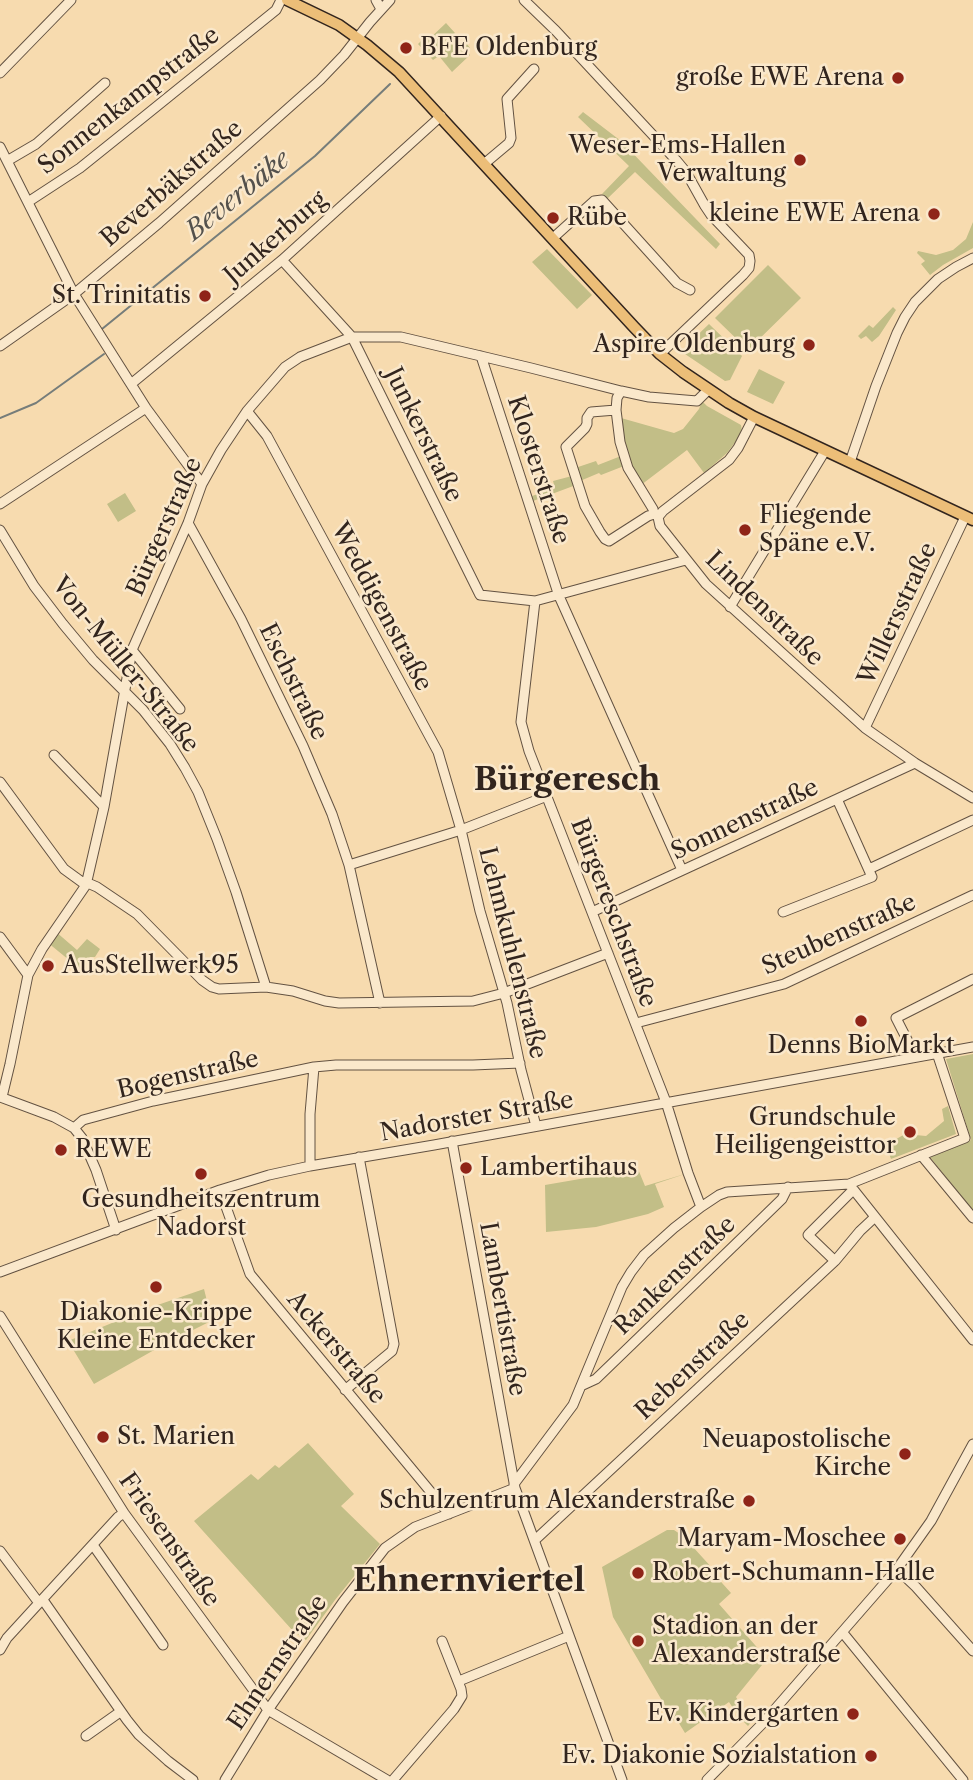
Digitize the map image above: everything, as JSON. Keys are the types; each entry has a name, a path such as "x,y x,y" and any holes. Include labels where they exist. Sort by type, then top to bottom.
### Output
{"main road":[{"path":"287,0 323,16 358,38 399,72 660,354 708,390 754,417 969,518"}],"street":[{"path":"0,73 71,0"},
{"name":"Sonnenkampstraße","path":"28,202 80,168 276,10 281,0"},
{"path":"376,0 382,9"},
{"name":"Beverbäkstraße","path":"0,346 74,294 159,223 320,80 390,0"},
{"path":"524,0 676,160 711,215 749,255 749,268 743,275 660,354"},
{"path":"484,164 509,143 511,138 507,99 534,69"},
{"path":"7,161 36,144 105,83"},
{"name":"Junkerburg","path":"131,384 282,260 441,116"},
{"path":"0,147 74,294 146,408 202,484"},
{"path":"553,238 594,201 602,200 677,283 690,290"},
{"path":"850,462 876,386 905,317 915,302 938,279 973,258"},
{"name":"Junkerstraße","path":"282,260 352,337 480,595 535,601"},
{"name":"Bürgerstraße","path":"1,1097 28,975 42,949 86,885 104,807 132,650 188,523 202,484 247,411 285,367 300,357 352,337 401,337 649,397 697,401 708,390"},
{"name":"Klosterstraße","path":"481,356 559,596 682,870"},
{"path":"621,391 616,410 590,412 585,428 566,447 585,506 600,532 609,541 648,516 663,511 729,460 754,417"},
{"path":"0,504 146,408"},
{"name":"Lindenstraße","path":"616,410 620,442 628,468 660,526 706,584 865,728 915,764 973,798"},
{"name":"Weddigenstraße","path":"247,411 267,436 438,752 461,830"},
{"path":"730,607 825,451"},
{"name":"Willersstraße","path":"865,728 969,518"},
{"name":"Eschstraße","path":"188,523 242,619 303,746 332,814 349,865 380,1003"},
{"name":"Von-Müller-Straße","path":"0,530 34,586 62,624 166,738 186,768 198,792 236,892 266,987"},
{"path":"535,601 686,560"},
{"name":"Bürgereschstraße","path":"535,601 521,722 666,1102 701,1207"},
{"path":"132,650 180,709"},
{"path":"54,755 104,807"},
{"name":"Sonnenstraße","path":"592,912 915,764"},
{"path":"0,782 58,862 71,875 86,885 97,887 137,914 202,981 212,987 227,990 266,987 339,1003 473,1001 504,993 608,953"},
{"path":"349,865 461,830 547,796"},
{"path":"783,912 872,877 837,799"},
{"path":"869,869 973,820"},
{"name":"Lehmkuhlenstraße","path":"461,830 536,1126"},
{"name":"Steubenstraße","path":"636,1023 784,984 973,895"},
{"path":"0,937 28,975"},
{"path":"916,1057 896,1018 973,979"},
{"name":"Nadorster Straße","path":"0,1272 220,1190 269,1175 973,1046"},
{"path":"835,1261 808,1235 851,1187 965,1138 937,1054"},
{"name":"Bogenstraße","path":"74,1128 83,1120 153,1101 314,1067 520,1063"},
{"path":"310,1166 314,1067"},
{"path":"1,1097 54,1117 74,1128 82,1138 96,1170 116,1230"},
{"name":"Lambertistraße","path":"452,1141 515,1486 622,1780"},
{"path":"921,1155 973,1218"},
{"path":"345,1390 392,1351 394,1344 359,1157"},
{"path":"515,1486 573,1405 616,1300 631,1272 644,1255 674,1228 701,1207 727,1192 788,1187 851,1187"},
{"name":"Rankenstraße","path":"583,1385 596,1379 764,1217 782,1199 788,1187"},
{"path":"851,1187 973,1340"},
{"name":"Ackerstraße","path":"220,1190 250,1274 449,1514"},
{"name":"Rebenstraße","path":"535,1540 835,1261 875,1217"},
{"name":"Friesenstraße","path":"0,1316 124,1513 268,1710"},
{"path":"707,1780 762,1724 897,1569 930,1521 973,1444"},
{"name":"Ehnernstraße","path":"225,1780 268,1710 384,1548 415,1527 515,1486"},
{"path":"0,1650 4,1637 41,1602 124,1513"},
{"path":"93,1545 163,1645"},
{"path":"0,1552 41,1602 120,1712 168,1762 193,1780"},
{"path":"897,1569 973,1651"},
{"path":"843,1633 963,1780"},
{"path":"459,1681 569,1636"},
{"path":"393,1780 459,1703 462,1696 459,1681 442,1641"},
{"path":"268,1710 387,1780"},
{"path":"86,1736 120,1712"}],"shaded area":[{"path":"446,23 455,33 448,40 459,51 467,44 470,48 467,51 470,55 452,72 439,56 433,60 418,44 425,37 428,40"},
{"path":"583,112 621,141 720,244 716,249 635,172 607,199 602,194 629,166 578,117"},
{"path":"973,222 973,248 930,275 921,264 925,261 918,251 936,255 953,250 966,239"},
{"path":"547,249 592,295 577,309 532,262"},
{"path":"768,265 801,298 748,350 715,318"},
{"path":"893,307 896,310 872,342 866,336 861,339 858,336 869,325 873,328"},
{"path":"709,324 742,356 730,380 725,381 685,354 685,347"},
{"path":"759,369 785,382 773,404 747,392"},
{"path":"702,401 741,425 742,431 736,441 727,453 704,473 687,450 641,485 624,442 621,418 674,433 683,429"},
{"path":"621,456 624,466 580,481 575,468 596,461 598,465"},
{"path":"572,476 576,485 533,501 532,496 555,488 553,481"},
{"path":"125,493 136,511 118,522 107,504"},
{"path":"55,931 77,950 87,939 100,949 95,957 90,957 80,969 47,942"},
{"path":"973,1054 973,1211 930,1157 971,1140 946,1059"},
{"path":"948,1106 956,1134 891,1159 886,1145 905,1134 926,1136 944,1121 942,1109"},
{"path":"638,1169 645,1186 688,1173 655,1184 664,1207 648,1214 596,1227 546,1232 545,1185"},
{"path":"204,1289 207,1301 217,1318 94,1384 68,1341 146,1309"},
{"path":"308,1443 354,1494 341,1506 380,1544 306,1640 293,1631 194,1521 251,1474 258,1480 275,1465 279,1468"},
{"path":"667,1530 674,1530 683,1536 713,1569 714,1574 731,1593 719,1604 762,1653 757,1660 762,1665 736,1697 753,1720 748,1726 729,1702 685,1733 677,1720 674,1721 613,1617 602,1567"}],"waterway":[{"name":"Beverbäke","path":"102,329 315,156 390,84"},
{"name":"Beverbäke","path":"0,418 36,403 104,354"}],"place":[{"name":"BFE Oldenburg","path":"406,48"},
{"name":"große EWE Arena","path":"898,78"},
{"name":"Weser-Ems-Hallen Verwaltung","path":"800,160"},
{"name":"kleine EWE Arena","path":"934,214"},
{"name":"Rübe","path":"553,218"},
{"name":"St. Trinitatis","path":"205,296"},
{"name":"Aspire Oldenburg","path":"809,345"},
{"name":"Fliegende Späne e.V.","path":"745,530"},
{"name":"AusStellwerk95","path":"48,966"},
{"name":"Denns BioMarkt","path":"861,1021"},
{"name":"Grundschule Heiligengeisttor","path":"910,1132"},
{"name":"REWE","path":"61,1150"},
{"name":"Lambertihaus","path":"466,1168"},
{"name":"Gesundheitszentrum Nadorst","path":"201,1174"},
{"name":"Diakonie-Krippe Kleine Entdecker","path":"156,1287"},
{"name":"St. Marien","path":"103,1437"},
{"name":"Neuapostolische Kirche","path":"905,1454"},
{"name":"Schulzentrum Alexanderstraße","path":"749,1501"},
{"name":"Maryam-Moschee","path":"900,1539"},
{"name":"Robert-Schumann-Halle","path":"638,1573"},
{"name":"Stadion an der Alexanderstraße","path":"638,1641"},
{"name":"Ev. Kindergarten","path":"853,1714"},
{"name":"Ev. Diakonie Sozialstation","path":"871,1756"}],"district":[{"name":"Bürgeresch","path":"567,781"},
{"name":"Ehnernviertel","path":"469,1582"}]}
